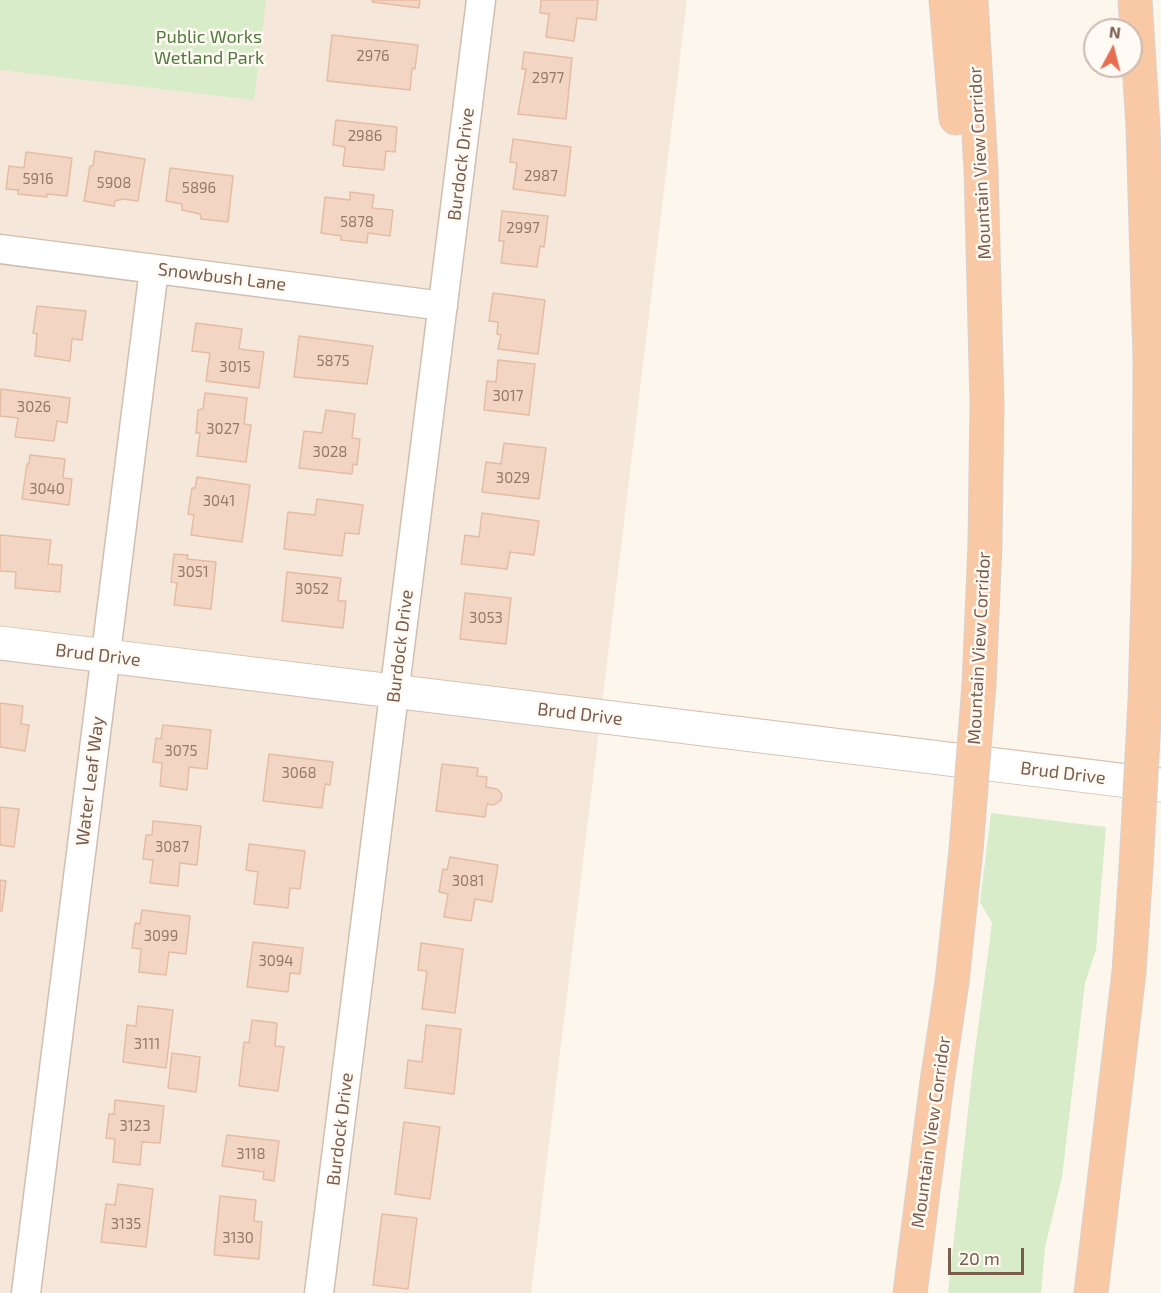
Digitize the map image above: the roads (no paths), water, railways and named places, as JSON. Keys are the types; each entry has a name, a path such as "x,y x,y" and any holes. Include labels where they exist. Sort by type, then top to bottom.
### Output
{"highway":[{"path":"946,0 958,137 973,394 985,544"},
{"name":"Mountain View Corridor","path":"910,1293 952,982 966,850 979,685 985,544 987,404 981,169 971,0"},
{"path":"1091,1293 1129,972 1145,701 1149,560 1150,348 1144,150 1135,0"}],"main road":[{"name":"Brud Drive","path":"0,643 1161,785"}],"street":[{"name":"Burdock Drive","path":"319,1293 481,0"},
{"name":"Snowbush Lane","path":"0,249 443,306"},
{"name":"Water Leaf Way","path":"31,1292 105,656 154,268"}],"park label":[{"name":"Public Works Wetland Park","path":"209,47"}]}
